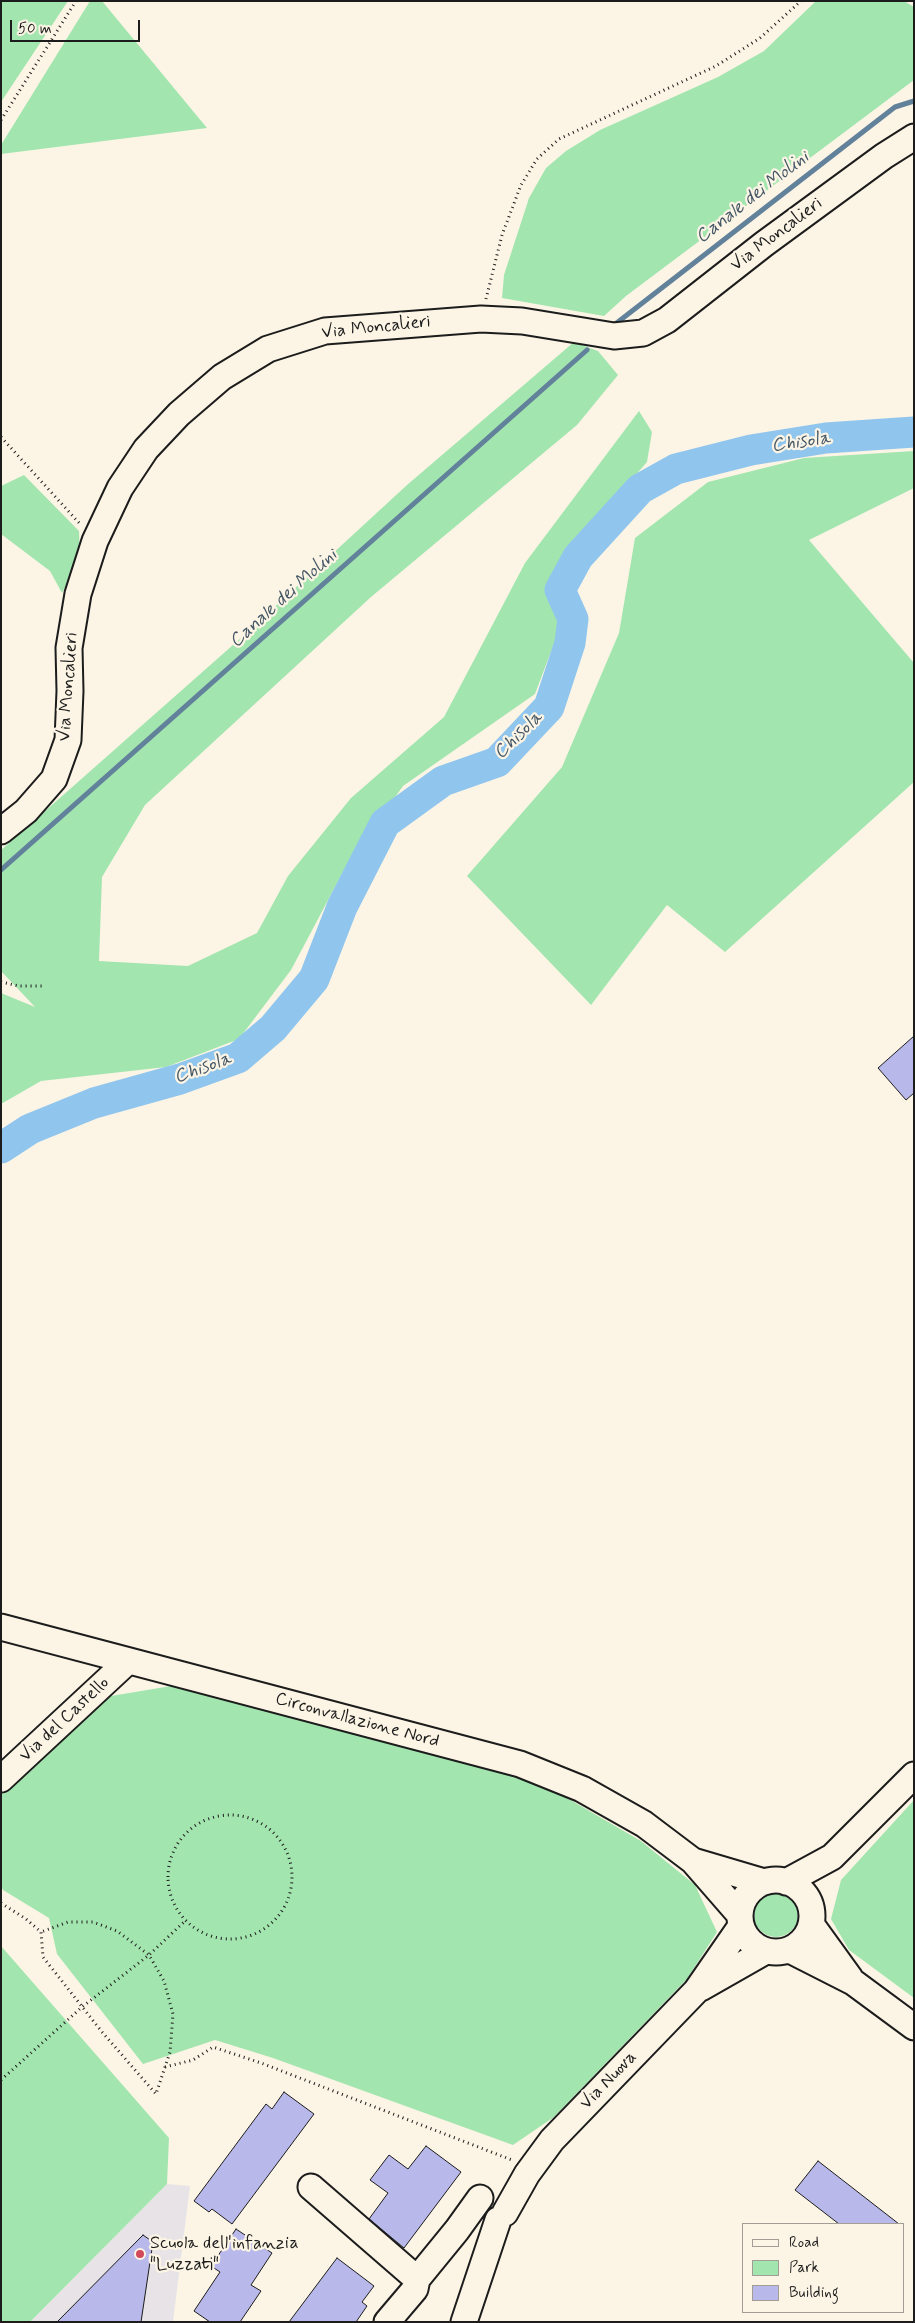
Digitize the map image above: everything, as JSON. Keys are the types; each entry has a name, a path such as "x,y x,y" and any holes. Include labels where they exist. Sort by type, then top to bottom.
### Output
{"street":[{"name":"Via Moncalieri","path":"1,830 26,811 54,779 68,740 69,648 78,594 95,541 120,488 146,449 179,414 222,377 268,349 326,330 481,319 522,321 614,336 643,333 666,320 764,244 884,156 914,137"},
{"name":"Circonvallazione Nord","path":"1,1627 520,1764 582,1789 644,1824 693,1861 740,1920"},
{"name":"Via del Castello","path":"1,1779 128,1660"},
{"path":"914,1776 832,1856 747,1895 742,1904 740,1920 750,1942 778,1951 853,1982 914,2027"},
{"path":"778,1951 800,1944 807,1935 811,1916 832,1856"},
{"name":"Circonvallazione Nord","path":"693,1861 775,1882"},
{"path":"775,1882 803,1892 811,1916 853,1982"},
{"name":"Via Nuova","path":"464,2322 493,2209 521,2168 552,2140 696,1991 740,1920"},
{"name":"Via Nuova","path":"696,1991 778,1951"},
{"path":"311,2187 417,2279"},
{"path":"387,2322 415,2289 417,2279 457,2230 493,2209"}],"path":[{"path":"1,120 76,1"},
{"path":"481,319 502,235 521,185 537,159 559,139 716,66 760,38 801,1"},
{"path":"1,437 95,541"},
{"path":"1,982 19,986 44,986"},
{"path":"225,1815 243,1816 262,1824 278,1838 288,1856 292,1877 289,1898 278,1916 263,1930 243,1938 222,1939 202,1933 185,1921 174,1906 169,1890 168,1872 172,1855 180,1840 192,1827 208,1819 225,1815"},
{"path":"1,1903 26,1919 40,1932 43,1957 82,2007 156,2094 170,2052 173,2014 164,1981 148,1955 117,1931 93,1922 68,1922 40,1932"},
{"path":"1,2080 82,2007 148,1955 185,1921"},
{"path":"165,2067 194,2060 213,2047 261,2063 521,2168"}],"shaded area":[{"name":"Scuola dell'infanzia \"Luzzati\"","path":"167,2184 190,2186 173,2322 30,2322"}],"green space":[{"path":"1,1 68,1 1,102"},
{"path":"90,1 102,1 207,128 1,154 1,145"},
{"path":"816,1 904,1 914,7 914,80 626,296 604,316 502,298 504,275 529,198 546,168 566,151 600,130 718,77 764,51"},
{"path":"574,342 598,351 618,375 577,425 371,597 145,805 102,877 99,961 188,966 257,933 288,876 351,798 444,717 525,563 639,411 652,432 647,462 567,554 552,589 561,625 535,694 403,786 344,870 291,970 239,1039 166,1067 41,1081 1,1104 1,993 35,1007 1,971 1,850 242,637 407,485"},
{"path":"914,451 914,488 809,540 914,663 914,782 725,952 667,905 591,1005 467,876 562,767 619,633 635,538 708,482 804,458"},
{"path":"24,475 79,531 80,558 62,593 50,571 1,534 1,486"},
{"path":"177,1685 543,1784 641,1841 695,1885 717,1932 687,1979 554,2117 513,2145 273,2058 215,2040 143,2064 57,1954 49,1918 3,1890 1,1886 1,1794 111,1696"},
{"path":"914,1800 914,1998 849,1950 831,1919 841,1880"},
{"path":"772,1893 780,1893 792,1899 798,1915 792,1931 780,1937 772,1937 760,1931 754,1919 754,1911 760,1899"},
{"path":"1,1946 169,2138 167,2184 30,2322 1,2322"}],"building":[{"path":"914,1036 914,1093 906,1100 878,1068"},
{"path":"284,2092 314,2114 232,2224 212,2209 209,2212 194,2201 266,2104 272,2109"},
{"path":"426,2146 461,2172 404,2248 369,2219 388,2193 370,2180 389,2155 408,2169"},
{"path":"818,2161 898,2223 838,2223 795,2190"},
{"path":"236,2229 272,2253 251,2285 261,2291 240,2322 210,2322 194,2311 220,2272 211,2266"},
{"path":"143,2235 153,2242 141,2322 57,2322"},
{"path":"337,2258 374,2286 362,2302 367,2306 356,2322 289,2322"}],"waterway":[{"name":"Canale dei Molini","path":"614,325 895,107 914,101"},
{"name":"Canale dei Molini","path":"1,870 587,350"},
{"name":"Chisola","path":"1,1148 30,1129 94,1103 180,1079 238,1058 273,1028 314,979 342,907 385,823 443,781 497,762 549,707 570,643 573,619 560,590 578,557 640,489 676,469 751,450 826,438 914,432"}],"place":[{"name":"Scuola dell'infanzia \"Luzzati\"","path":"140,2254"}]}
